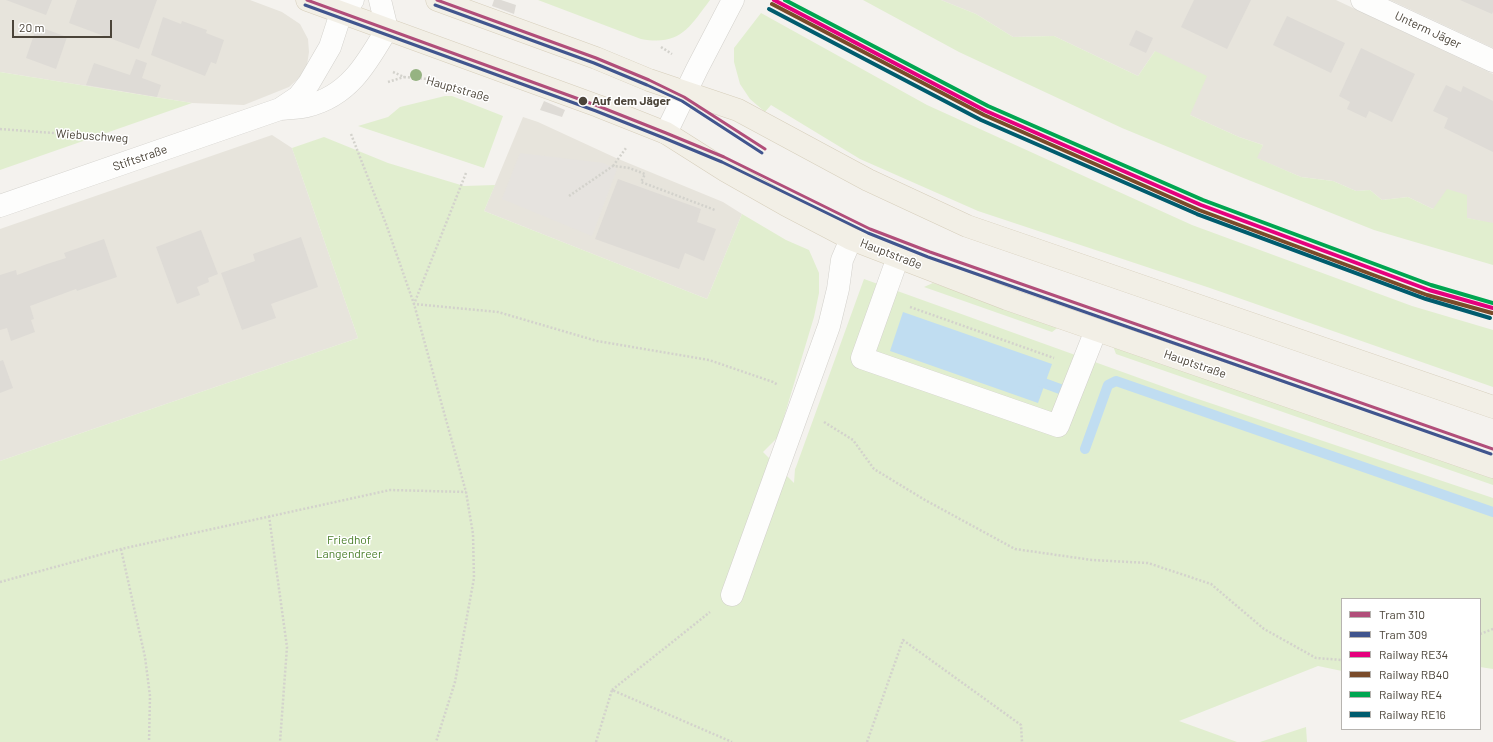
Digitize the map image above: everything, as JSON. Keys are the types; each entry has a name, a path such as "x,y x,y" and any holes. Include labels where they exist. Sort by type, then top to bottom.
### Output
{"main road":[{"name":"Hauptstraße","path":"307,0 347,7 386,30 593,104 666,133 733,175 851,239 1007,299 1493,468"},
{"path":"437,0 596,58 649,80 738,110 868,180 967,226 1493,406"}],"street":[{"path":"380,0 386,30"},
{"path":"666,133 733,0"},
{"name":"Unterm Jäger","path":"1362,0 1493,61"},
{"name":"Stiftstraße","path":"280,110 298,98 309,83 330,47 347,7"},
{"name":"Stiftstraße","path":"0,206 280,110 308,106 326,99 347,86 355,79 368,61 386,30"},
{"path":"732,595 829,326 838,289 842,260 851,239"},
{"path":"898,256 862,358 1058,426 1096,330"}],"path":[{"name":"Hauptstraße","path":"404,77 428,79 447,84"},
{"name":"Wiebuschweg","path":"0,129 112,137"},
{"path":"351,134 386,224 414,304 466,492 473,534 474,578 455,682 436,742"},
{"path":"569,196 613,166 628,146"},
{"path":"613,166 629,168 645,174 641,182 715,210"},
{"path":"414,304 466,173"},
{"path":"882,302 905,305 1081,368"},
{"path":"414,304 498,312 597,341 709,360 773,382 802,402 816,416 853,440 874,469 925,500 1015,549 1092,560 1148,563 1211,584 1264,629 1316,658 1341,660"},
{"path":"0,582 121,549 390,490 466,492"},
{"path":"269,516 287,647 280,742"},
{"path":"121,549 145,657 150,696 149,742"},
{"path":"596,742 612,690 732,595"},
{"path":"1481,634 1493,629"},
{"path":"866,742 903,640 1021,725 1022,742"},
{"path":"612,690 732,742"}],"shaded area":[{"path":"0,0 250,0 282,12 300,24 308,39 309,52 307,65 300,77 289,87 244,105 192,103 0,72"},
{"path":"941,0 1336,0 1493,74 1493,224 1467,218 1467,195 1433,209 1408,197 1382,200 1370,190 1356,191 1333,181 1301,177 1256,158 1263,145 1239,137 1190,115 1155,51 1138,76 1054,36 1013,37 976,14"},
{"path":"1390,0 1493,0 1493,48"},
{"path":"523,117 538,122 616,158 723,202 742,214 707,299 484,211"},
{"path":"272,135 292,148 358,338 0,461 0,229"},
{"path":"520,153 603,163 617,169 592,236 502,199"}],"green space":[{"path":"538,0 710,0 696,19 682,33 665,40 654,40 641,39"},
{"path":"863,0 941,0 976,14 1013,37 1054,36 1138,76 1155,51 1207,76 1190,115 1239,137 1263,145 1257,158 1301,177 1333,181 1356,191 1370,190 1382,200 1408,197 1433,209 1447,189 1467,195 1467,218 1493,223 1493,265 1374,230 1122,128 959,52"},
{"path":"761,13 927,105 1192,225 1412,306 1493,330 1493,387 1210,288 978,211 860,159 771,105 765,112 750,99 740,84 734,62 734,48"},
{"path":"0,72 192,103 0,170"},
{"path":"445,96 452,96 503,116 484,168 358,126 388,117 400,107"},
{"name":"Friedhof Langendreer","path":"324,137 388,163 464,186 495,185 484,211 707,299 742,214 786,240 809,250 819,273 819,293 814,317 778,437 763,452 794,483 795,469 864,279 1192,397 1493,498 1493,669 1481,667 1481,598 1341,598 1341,671 1318,666 1179,721 1237,742 0,742 0,461 358,338 292,148"},
{"path":"933,283 1060,326 1052,332 924,287"},
{"path":"1113,346 1493,477 1493,485 1116,354"},
{"path":"1306,727 1307,742 1260,742"}],"water":[{"path":"903,312 1052,364 1038,403 890,351"}],"building":[{"path":"6,0 52,0 46,15"},
{"path":"77,0 157,0 139,49 69,23"},
{"path":"494,0 501,0 516,5 514,14 492,6"},
{"path":"1194,0 1251,0 1227,49 1181,27"},
{"path":"1460,0 1493,0 1493,12 1492,14"},
{"path":"1287,16 1345,43 1331,73 1273,45"},
{"path":"163,17 181,24 182,21 207,30 206,33 224,40 216,64 211,62 205,76 151,55"},
{"path":"37,26 67,37 56,69 26,58"},
{"path":"1136,30 1153,38 1146,53 1129,45"},
{"path":"1361,48 1415,74 1392,122 1369,111 1366,118 1347,109 1350,102 1339,96"},
{"path":"136,59 147,63 142,78 161,85 157,97 86,85 94,63 130,75"},
{"path":"1446,85 1461,92 1463,86 1493,101 1493,152 1444,128 1448,118 1433,111"},
{"path":"544,101 565,110 562,117 540,110"},
{"path":"618,179 701,209 697,222 716,229 704,261 685,253 679,269 595,239"},
{"path":"201,230 218,274 208,278 209,282 197,287 200,295 177,304 156,247"},
{"path":"301,237 318,287 271,304 276,318 242,330 221,273 255,261 253,254"},
{"path":"104,239 117,277 77,291 76,289 30,306 34,319 31,320 35,332 11,341 7,328 0,330 0,275 16,270 17,275 66,258 64,253"},
{"path":"3,360 13,388 0,393 0,361"}],"waterway":[{"path":"1033,379 1060,389"},
{"path":"1085,449 1108,385 1116,381 1493,512"}],"tram line":[{"name":"310","path":"307,0 598,106 666,133 724,157 870,229 930,252 1493,449"},
{"name":"310","path":"437,0 596,58 649,80 684,97 765,149"},
{"name":"309","path":"305,5 596,111 664,138 722,162 868,233 928,257 1491,454"},
{"name":"309","path":"435,5 594,63 647,85 682,101 762,153"}],"rail line":[{"name":"RE34","path":"774,0 986,111 1201,205 1429,290 1493,308"},
{"name":"RE4","path":"785,0 988,106 1203,200 1431,285 1493,303"},
{"name":"RB40","path":"772,4 984,115 1199,210 1427,295 1492,313"},
{"name":"RE16","path":"769,9 981,120 1197,214 1426,299 1490,318"}],"place":[{"name":"Auf dem Jäger","path":"583,101"}]}
